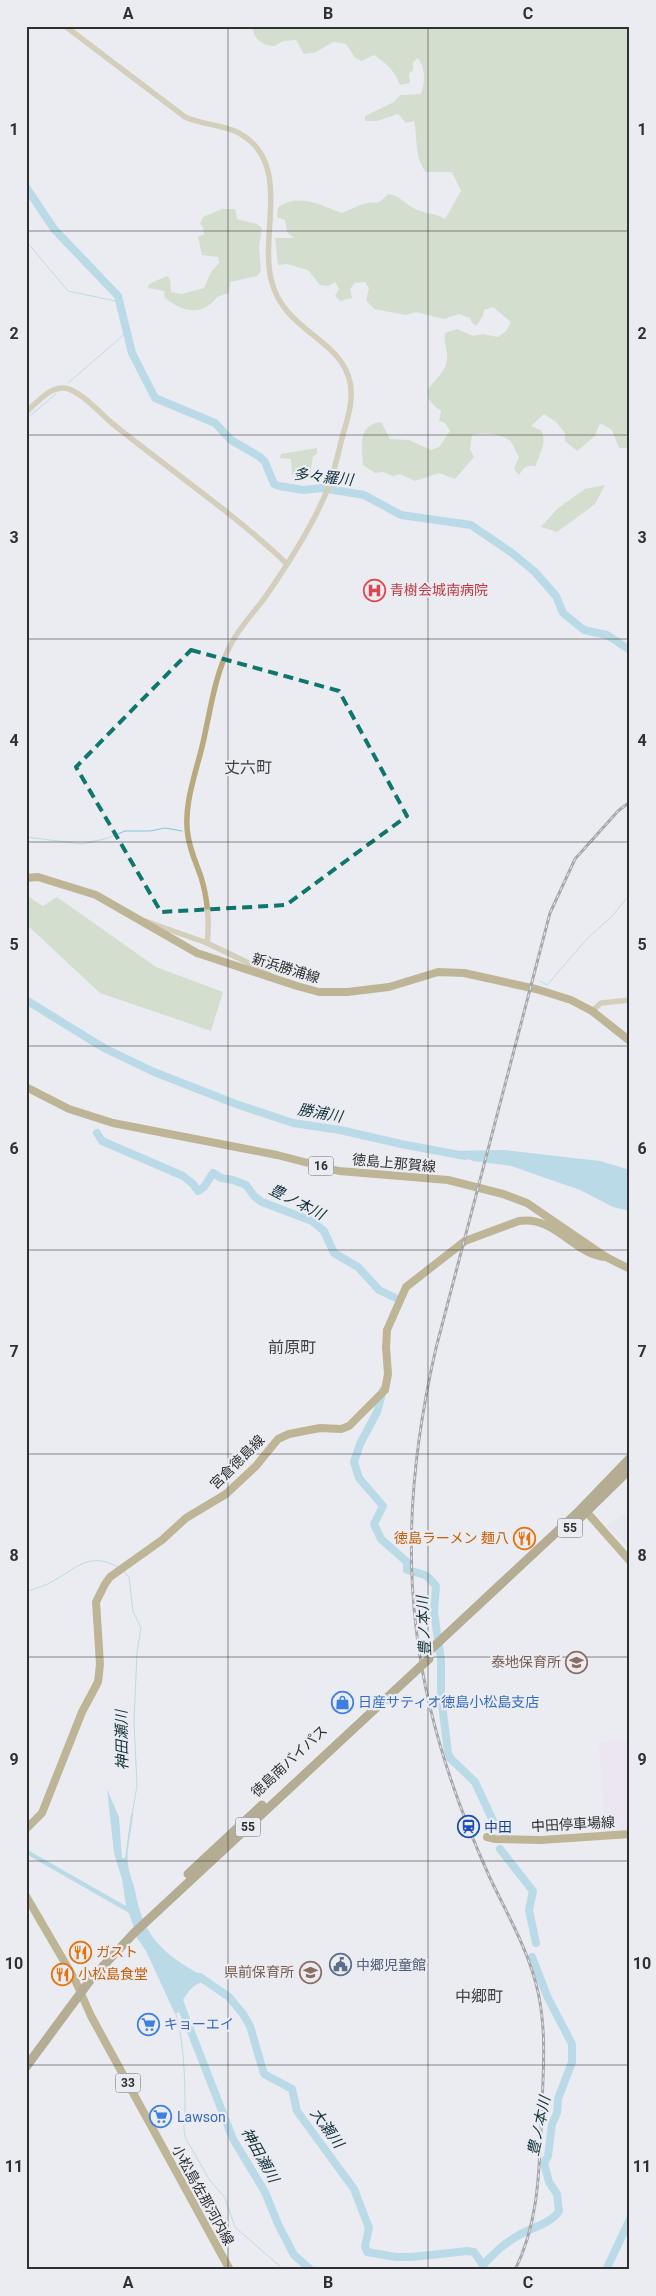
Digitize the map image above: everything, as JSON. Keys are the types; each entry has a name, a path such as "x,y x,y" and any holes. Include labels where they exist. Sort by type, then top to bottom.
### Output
{"highway":[{"name":"徳島南バイパス","path":"26,2058 80,1991 164,1899 585,1510 625,1471 629,1459"},
{"name":"徳島南バイパス","path":"26,2067 80,1991"}],"main road":[{"name":"新浜勝浦線","path":"26,878 38,877 89,893 197,953 319,992 347,992 389,986 438,972 464,973 551,993 592,1011 630,1041"},
{"name":"徳島上那賀線","path":"26,1087 55,1103 83,1115 130,1127 277,1155 345,1172 448,1180 504,1194 528,1203 606,1257 630,1269"},
{"name":"宮倉徳島線","path":"26,1830 42,1813 82,1712 98,1682 100,1664 96,1602 104,1584 110,1577 162,1540 186,1518 226,1494 256,1466 278,1440 289,1434 320,1428 345,1428 381,1395 385,1390 388,1374 387,1330 406,1287 457,1246 519,1221 528,1220 548,1225 589,1252 597,1256 606,1257"},
{"path":"585,1510 630,1561"},
{"name":"中田停車場線","path":"487,1837 495,1839 542,1840 630,1834"},
{"name":"小松島佐那河内線","path":"26,1896 80,1991 91,2016 230,2270"}],"street":[{"path":"65,26 185,117 238,132 250,140 263,155 270,185 268,253 274,289 291,318 327,346 340,360 350,385 350,406 329,484 323,498 286,563 265,596 240,629 224,660 190,797 187,834 204,889 207,918 206,943"},
{"path":"26,412 51,391 64,388 75,392 242,522 286,563"},
{"path":"138,920 157,924 172,932 206,943 262,969 274,979"},
{"path":"592,1011 600,1003 630,1000"}],"highlighted area":[{"path":"191,650 339,691 407,816 286,905 161,912 76,767"}],"shaded area":[{"path":"623,1515 630,1517 630,1549 607,1526"},
{"path":"630,1739 630,1832 605,1833 599,1742"}],"green space":[{"path":"252,26 630,26 630,448 619,448 612,430 602,424 599,425 595,436 577,451 565,441 565,433 556,422 544,414 531,426 541,430 544,440 536,466 526,467 519,475 514,469 519,457 511,442 498,435 487,434 472,435 470,449 474,457 455,479 439,473 415,481 400,474 393,476 383,472 375,473 363,465 362,444 364,432 373,424 381,422 390,439 409,440 431,450 439,447 450,431 445,423 439,421 441,411 432,403 428,397 428,392 446,364 445,333 457,329 473,336 483,334 498,337 506,331 511,322 493,307 484,310 483,316 476,326 470,318 459,314 444,319 416,312 406,315 374,309 366,300 369,288 365,282 355,283 350,289 352,298 340,301 335,296 339,289 335,282 328,286 320,285 308,270 287,264 278,265 275,238 294,238 287,232 285,220 277,217 278,207 286,203 294,201 310,202 342,213 368,203 378,202 388,194 399,198 415,209 445,219 461,191 452,172 426,172 418,154 414,121 406,123 398,114 377,121 365,121 365,116 394,102 400,95 421,94 424,76 418,58 413,62 413,70 409,74 410,83 400,85 390,68 374,55 362,61 355,58 346,44 333,42 316,52 304,54 296,40 284,41 270,46 256,38"},
{"path":"222,209 235,209 237,219 257,224 262,228 259,247 261,271 257,276 230,282 229,293 217,297 206,307 195,310 184,309 174,304 165,298 164,291 148,288 149,284 167,276 170,279 171,292 182,294 204,288 211,272 219,263 218,257 202,255 198,237 204,234 203,227 200,224 203,217"},
{"path":"317,448 317,453 313,457 310,474 292,475 291,459 280,458 281,454"},
{"path":"605,485 595,504 557,532 541,527 557,509 585,489"},
{"path":"26,895 43,906 57,897 156,967 223,992 211,1031 100,993 26,924"}],"water":[{"path":"504,1150 600,1161 630,1170 630,1211 613,1207 580,1190 511,1166 473,1161 450,1151"},
{"path":"107,1789 119,1817 122,1858 125,1858 131,1814 133,1814 128,1864 144,1923 151,1935 170,1955 210,1980 193,1987 183,2000 186,2008 175,2014 146,1951 137,1938 129,1913 26,1854 26,1849 126,1906 122,1879 114,1853"}],"waterway":[{"name":"多々羅川","path":"26,187 54,229 118,296 132,353 155,398 215,423 231,440 265,462 274,484 303,490 322,488 364,495 401,515 471,525 512,553 535,572 556,596 563,613 584,630 607,635 630,650"},
{"path":"26,241 68,291 120,302"},
{"path":"68,383 127,332"},
{"path":"26,419 56,394"},
{"path":"26,837 82,844 108,838 125,831 150,831 165,828 182,831"},
{"path":"540,981 547,985 586,940 613,915 630,894"},
{"name":"勝浦川","path":"26,1000 104,1048 154,1072 236,1104 293,1123 340,1130 465,1156"},
{"name":"豊ノ本川","path":"97,1133 102,1141 183,1176 198,1191 204,1187 213,1173 221,1178 246,1185 254,1196 262,1202 312,1221 324,1231 334,1253 358,1267 379,1290 398,1299"},
{"name":"豊ノ本川","path":"383,1390 377,1412 360,1444 354,1462 359,1478 383,1506 374,1524 381,1539 407,1562 407,1570 426,1576 436,1586 434,1612 441,1660 441,1696 448,1753 450,1758 475,1782 494,1823"},
{"name":"神田瀬川","path":"26,1592 52,1582 78,1566 92,1561 100,1561 118,1567"},
{"name":"神田瀬川","path":"124,1572 129,1577 133,1611 141,1628 137,1652 134,1722 137,1786 132,1815"},
{"name":"豊ノ本川","path":"500,1849 533,1891 529,1910 536,1943"},
{"name":"豊ノ本川","path":"484,2270 483,2265 505,2245 519,2235 551,2219 559,2211 557,2194 549,2182 544,2163 548,2156 552,2124 557,2113 558,2099 572,2062 572,2044 548,1998 532,1957"},
{"name":"大瀬川","path":"200,1977 229,1997 243,2014 250,2026 264,2074 292,2089 297,2111 354,2189 369,2228 365,2246 367,2252 396,2257 412,2257 467,2251 474,2252 483,2265"},
{"name":"神田瀬川","path":"179,2001 233,2139 265,2192 278,2224 294,2255 311,2270"},
{"path":"176,2014 184,2061 184,2127 186,2139 209,2179 225,2198 235,2227 284,2270"},
{"path":"606,2270 630,2219"}],"railway":[{"path":"515,2270 528,2236 538,2184 544,2061 541,2009 534,1977 524,1948 490,1878 456,1794 430,1707 415,1617 412,1572 414,1483 419,1438 436,1348 550,913 575,859 618,811 630,802"}],"place":[{"name":"青樹会城南病院","path":"374,590"},
{"name":"徳島ラーメン 麺八","path":"525,1538"},
{"name":"泰地保育所","path":"577,1662"},
{"name":"日産サティオ徳島小松島支店","path":"342,1702"},
{"name":"中田","path":"468,1827"},
{"name":"ガスト","path":"80,1952"},
{"name":"中郷児童館","path":"340,1965"},
{"name":"県前保育所","path":"310,1972"},
{"name":"小松島食堂","path":"62,1974"},
{"name":"キョーエイ","path":"148,2024"},
{"name":"Lawson","path":"161,2117"}],"district":[{"name":"丈六町","path":"248,767"},
{"name":"前原町","path":"292,1347"},
{"name":"中郷町","path":"479,1996"}]}
